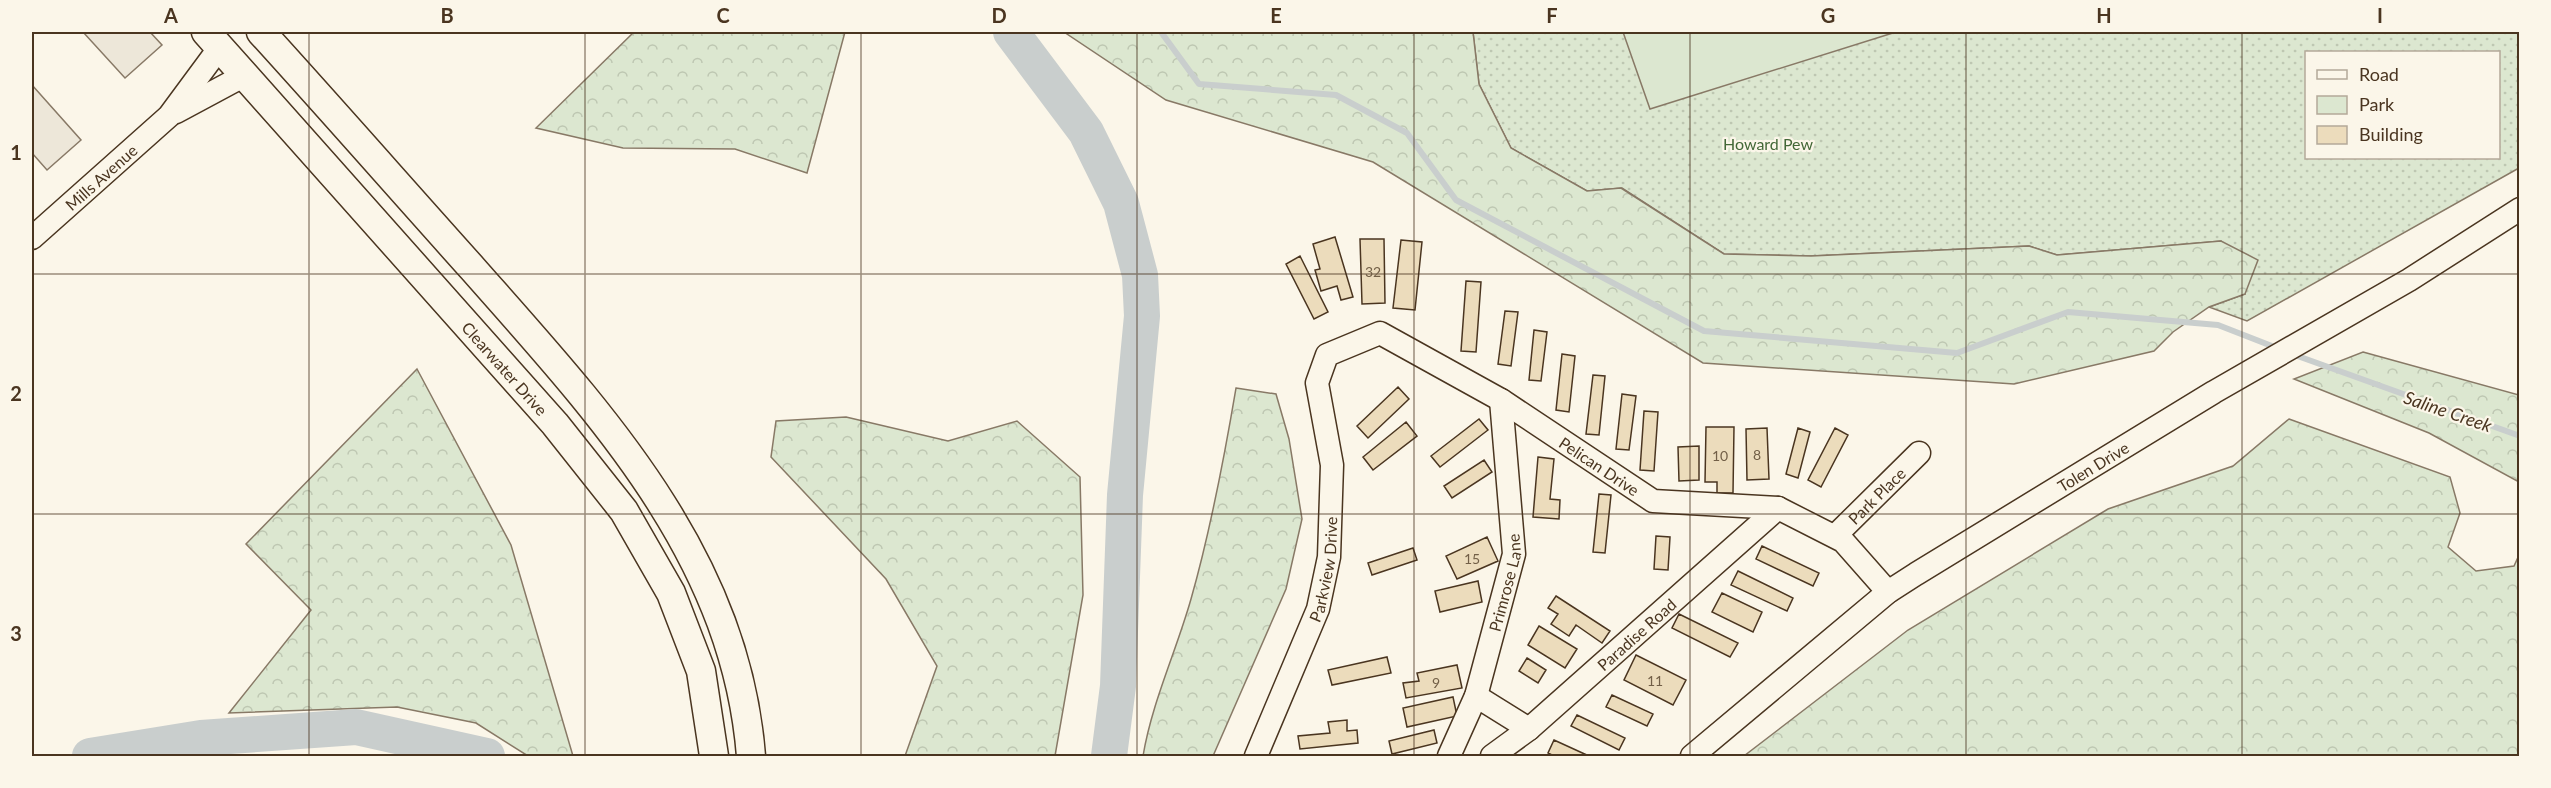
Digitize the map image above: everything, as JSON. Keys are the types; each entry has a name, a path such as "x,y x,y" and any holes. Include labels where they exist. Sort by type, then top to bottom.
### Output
{"main road":[{"name":"Clearwater Drive","path":"222,37 245,75 555,424 624,511 671,593 701,671 714,756"},
{"path":"245,75 276,37 592,404 663,503 701,575 733,654 747,716 750,756"}],"street":[{"name":"Mills Avenue","path":"169,116 222,37"},
{"name":"Mills Avenue","path":"32,238 169,116 245,75"},
{"name":"Tolen Drive","path":"1692,756 1888,592 2214,392 2409,280 2520,209"},
{"name":"Pelican Drive","path":"1321,372 1327,355 1380,333 1501,400 1653,501 1778,508 1835,536 1843,541 1888,592"},
{"name":"Parkview Drive","path":"1256,756 1318,609 1329,557 1332,465 1317,383 1321,372"},
{"name":"Primrose Lane","path":"1449,756 1476,696 1514,554 1501,400"},
{"name":"Park Place","path":"1835,536 1920,453"},
{"name":"Paradise Road","path":"1492,756 1529,729 1778,508"},
{"path":"1476,696 1529,729"}],"green space":[{"path":"634,32 845,32 807,173 735,149 623,148 536,128"},
{"path":"1064,32 1473,32 1479,84 1511,148 1587,191 1621,188 1724,254 1811,256 2029,246 2057,255 2221,241 2258,260 2245,294 2209,307 2173,332 2154,351 2014,384 1703,363 1373,162 1166,100"},
{"name":"Howard Pew","path":"1473,32 2519,32 2519,168 2247,321 2209,307 2245,294 2221,241 2057,255 2029,246 1811,256 1724,254 1622,188 1587,191 1511,148 1479,84"},
{"path":"1623,32 1896,32 1650,109"},
{"path":"2363,352 2519,395 2519,482 2429,433 2294,379"},
{"path":"417,369 511,545 573,756 528,756 476,723 397,707 229,713 311,610 246,544"},
{"path":"1236,388 1276,394 1289,439 1302,519 1286,589 1213,756 1143,756 1152,716 1185,619 1205,546"},
{"path":"846,417 948,441 1017,421 1080,477 1083,595 1055,756 905,756 937,666 886,579 771,457 776,421"},
{"path":"2289,419 2450,477 2460,513 2448,547 2476,571 2514,566 2519,555 2519,756 1744,756 1908,630 2108,509 2233,466"}],"shaded area":[{"path":"83,32 150,32 162,45 125,78"},
{"path":"32,85 81,140 47,170 32,153"}],"building":[{"path":"1335,237 1353,297 1341,300 1337,286 1321,291 1315,270 1320,269 1313,244"},
{"path":"1360,239 1384,239 1385,303 1362,304"},
{"path":"1401,240 1422,242 1415,310 1393,308"},
{"path":"1300,256 1328,312 1314,319 1286,264"},
{"path":"1466,281 1481,282 1476,352 1461,351"},
{"path":"1505,311 1518,312 1511,366 1498,364"},
{"path":"1534,330 1547,332 1541,381 1529,380"},
{"path":"1562,354 1575,356 1569,412 1556,410"},
{"path":"1593,375 1605,376 1599,435 1586,434"},
{"path":"1398,387 1409,399 1368,438 1357,426"},
{"path":"1622,394 1636,396 1629,450 1616,449"},
{"path":"1644,411 1658,412 1654,471 1640,470"},
{"path":"1479,419 1488,430 1440,467 1431,456"},
{"path":"1406,422 1417,436 1373,470 1363,457"},
{"path":"1706,427 1734,427 1733,493 1717,493 1717,482 1705,482"},
{"path":"1767,428 1769,479 1747,480 1746,429"},
{"path":"1798,428 1810,432 1798,478 1786,474"},
{"path":"1835,428 1848,435 1821,487 1808,480"},
{"path":"1699,446 1699,480 1679,481 1678,447"},
{"path":"1538,457 1554,459 1550,499 1560,500 1559,519 1533,517"},
{"path":"1484,460 1492,472 1452,498 1444,486"},
{"path":"1599,494 1611,495 1605,553 1593,552"},
{"path":"1656,536 1670,537 1668,570 1654,569"},
{"path":"1487,537 1498,561 1457,579 1446,556"},
{"path":"1762,546 1819,573 1813,586 1756,559"},
{"path":"1413,548 1417,560 1372,575 1368,563"},
{"path":"1738,571 1793,598 1787,611 1731,585"},
{"path":"1478,581 1482,602 1440,612 1435,591"},
{"path":"1722,593 1762,612 1753,632 1712,612"},
{"path":"1556,596 1610,631 1602,643 1576,625 1569,636 1551,624 1558,614 1548,608"},
{"path":"1679,614 1738,643 1730,657 1672,628"},
{"path":"1539,626 1577,649 1565,668 1528,645"},
{"path":"1636,655 1686,680 1673,705 1624,680"},
{"path":"1387,657 1391,673 1332,685 1328,670"},
{"path":"1527,658 1546,670 1538,683 1519,671"},
{"path":"1457,665 1462,688 1406,698 1403,683 1419,681 1417,673"},
{"path":"1612,695 1653,714 1647,726 1606,707"},
{"path":"1453,697 1457,716 1407,727 1403,708"},
{"path":"1577,715 1625,738 1619,750 1571,726"},
{"path":"1347,720 1347,731 1357,730 1358,743 1300,749 1298,736 1330,733 1328,722"},
{"path":"1434,730 1437,743 1392,754 1389,741"},
{"path":"1554,740 1589,756 1554,756 1548,753"}],"waterway":[{"path":"1011,32 1086,132 1121,203 1140,275 1142,316 1125,495 1118,686 1109,756"},
{"path":"1161,32 1199,84 1336,95 1407,133 1456,200 1704,331 1957,353 2068,312 2218,325 2277,348"},
{"name":"Saline Creek","path":"2292,354 2520,436"},
{"path":"90,756 201,738 356,727 487,756"}]}
